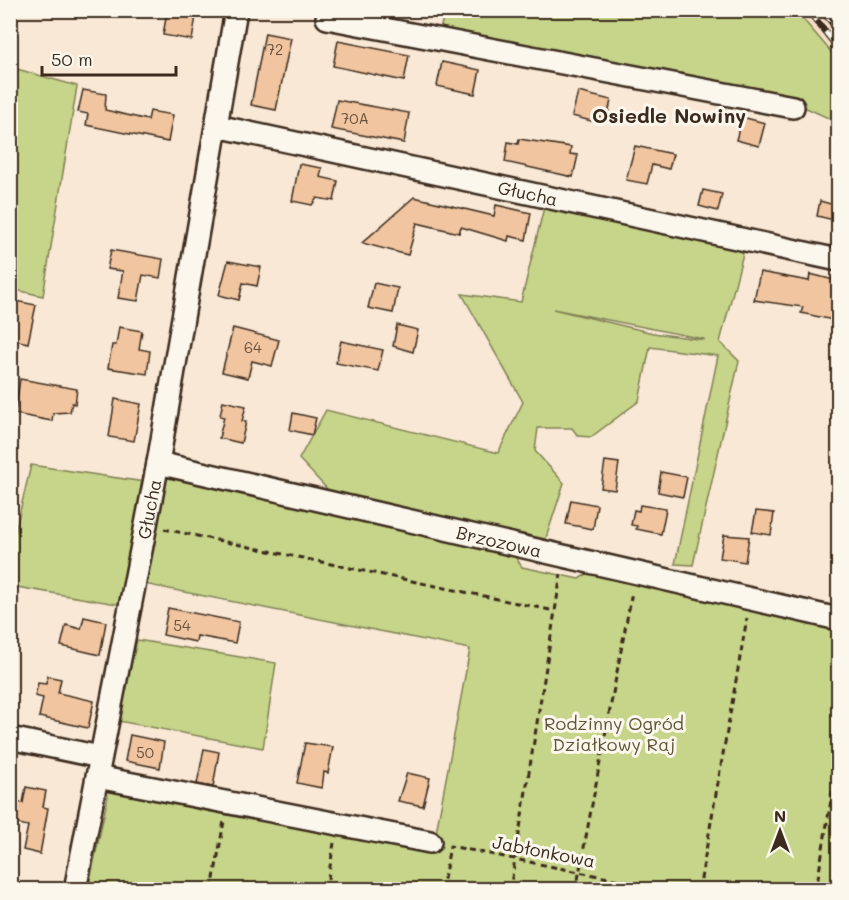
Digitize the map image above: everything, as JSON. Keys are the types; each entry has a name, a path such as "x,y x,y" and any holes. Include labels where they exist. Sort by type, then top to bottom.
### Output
{"street":[{"name":"Głucha","path":"75,890 158,463 236,10"},
{"path":"327,18 793,107"},
{"name":"Głucha","path":"217,126 838,260"},
{"name":"Brzozowa","path":"158,463 564,554 838,619"},
{"path":"10,738 98,767 439,847"}],"path":[{"path":"163,529 555,611"},
{"path":"510,890 564,554"},
{"path":"576,890 633,584"},
{"path":"699,890 748,610"},
{"path":"816,890 838,758"},
{"path":"212,890 225,816"},
{"path":"326,890 335,836"},
{"path":"439,847 448,855"},
{"path":"439,847 448,855"},
{"name":"Jabłonkowa","path":"439,847 515,859 668,890"},
{"path":"442,890 448,855"}],"shaded area":[{"path":"796,11 829,11 838,21 838,60"}],"green space":[{"path":"444,10 796,11 838,60 838,125 835,121 802,106 596,65 441,27"},
{"path":"10,67 77,86 43,296 11,289"},
{"path":"545,203 745,246 720,342 739,361 693,565 675,564 718,356 650,347 639,401 591,437 578,436 572,428 538,428 535,451 564,483 545,541 330,492 299,459 326,410 498,453 523,402 462,294 521,302","holes":["553,309 704,339 653,333"]},
{"path":"31,465 144,482 122,605 11,586 11,549"},
{"name":"Rodzinny Ogród Działkowy Raj","path":"164,469 508,546 522,567 579,579 593,570 838,625 838,889 88,890 109,791 433,849 470,649 144,584"},
{"path":"137,640 276,663 263,748 118,721"}],"building":[{"path":"167,12 196,16 192,40 163,35"},
{"path":"265,33 291,38 276,110 251,105"},
{"path":"338,41 409,55 404,81 333,66"},
{"path":"442,62 480,70 475,94 437,86"},
{"path":"83,90 106,94 105,110 148,120 150,111 173,115 168,142 86,125 88,114 78,112"},
{"path":"578,92 611,100 607,119 599,117 599,123 572,116"},
{"path":"337,100 409,113 404,143 331,129"},
{"path":"742,117 765,123 759,146 736,140"},
{"path":"519,139 571,147 570,154 578,155 573,177 505,162 508,142 518,144"},
{"path":"635,146 673,154 669,169 652,165 647,184 626,180"},
{"path":"299,164 322,168 320,177 338,181 334,201 317,198 312,205 292,201"},
{"path":"703,190 722,194 718,211 699,206"},
{"path":"414,197 494,216 496,205 531,213 526,240 509,236 508,241 461,227 459,233 417,223 408,255 362,243"},
{"path":"820,201 838,206 838,221 817,216"},
{"path":"111,250 163,259 160,278 143,275 138,301 118,298 123,271 107,269"},
{"path":"228,261 261,267 257,286 243,283 239,300 219,295"},
{"path":"760,272 809,281 810,274 838,281 838,321 801,313 803,307 754,300"},
{"path":"374,283 398,288 393,313 368,308"},
{"path":"10,300 36,305 28,343 10,339"},
{"path":"397,325 418,330 413,352 393,346"},
{"path":"119,327 142,331 139,349 150,351 147,374 108,368 112,345 116,345"},
{"path":"233,328 279,340 272,366 252,361 248,378 222,372"},
{"path":"341,341 383,350 378,371 336,363"},
{"path":"20,379 77,389 75,404 72,403 70,412 53,413 52,421 15,414"},
{"path":"115,399 141,404 134,441 109,437"},
{"path":"223,401 246,406 242,421 246,422 241,443 219,438 224,417 220,416"},
{"path":"293,413 316,418 312,435 290,430"},
{"path":"605,461 619,463 615,490 601,488"},
{"path":"661,472 687,477 683,497 658,492"},
{"path":"571,500 597,505 593,529 566,524"},
{"path":"640,505 666,509 661,534 636,529 637,526 631,525 634,510 639,511"},
{"path":"756,511 774,513 771,535 752,532"},
{"path":"724,535 749,537 745,562 720,558"},
{"path":"168,608 239,622 235,643 197,636 196,642 163,635"},
{"path":"84,617 106,622 100,655 61,646 66,625 81,629"},
{"path":"47,676 61,679 58,693 94,701 88,728 39,717 43,698 35,696 38,683 46,684"},
{"path":"130,735 164,742 160,768 125,761"},
{"path":"305,743 333,747 328,773 324,772 322,788 297,783"},
{"path":"204,749 219,752 213,787 197,784"},
{"path":"407,773 430,778 423,806 398,801"},
{"path":"26,787 46,791 43,807 48,808 40,854 23,850 28,826 10,822 10,801 23,803"}],"railway":[{"path":"808,10 838,48"},
{"path":"822,10 838,30"}],"district":[{"name":"Osiedle Nowiny","path":"669,115"}]}
